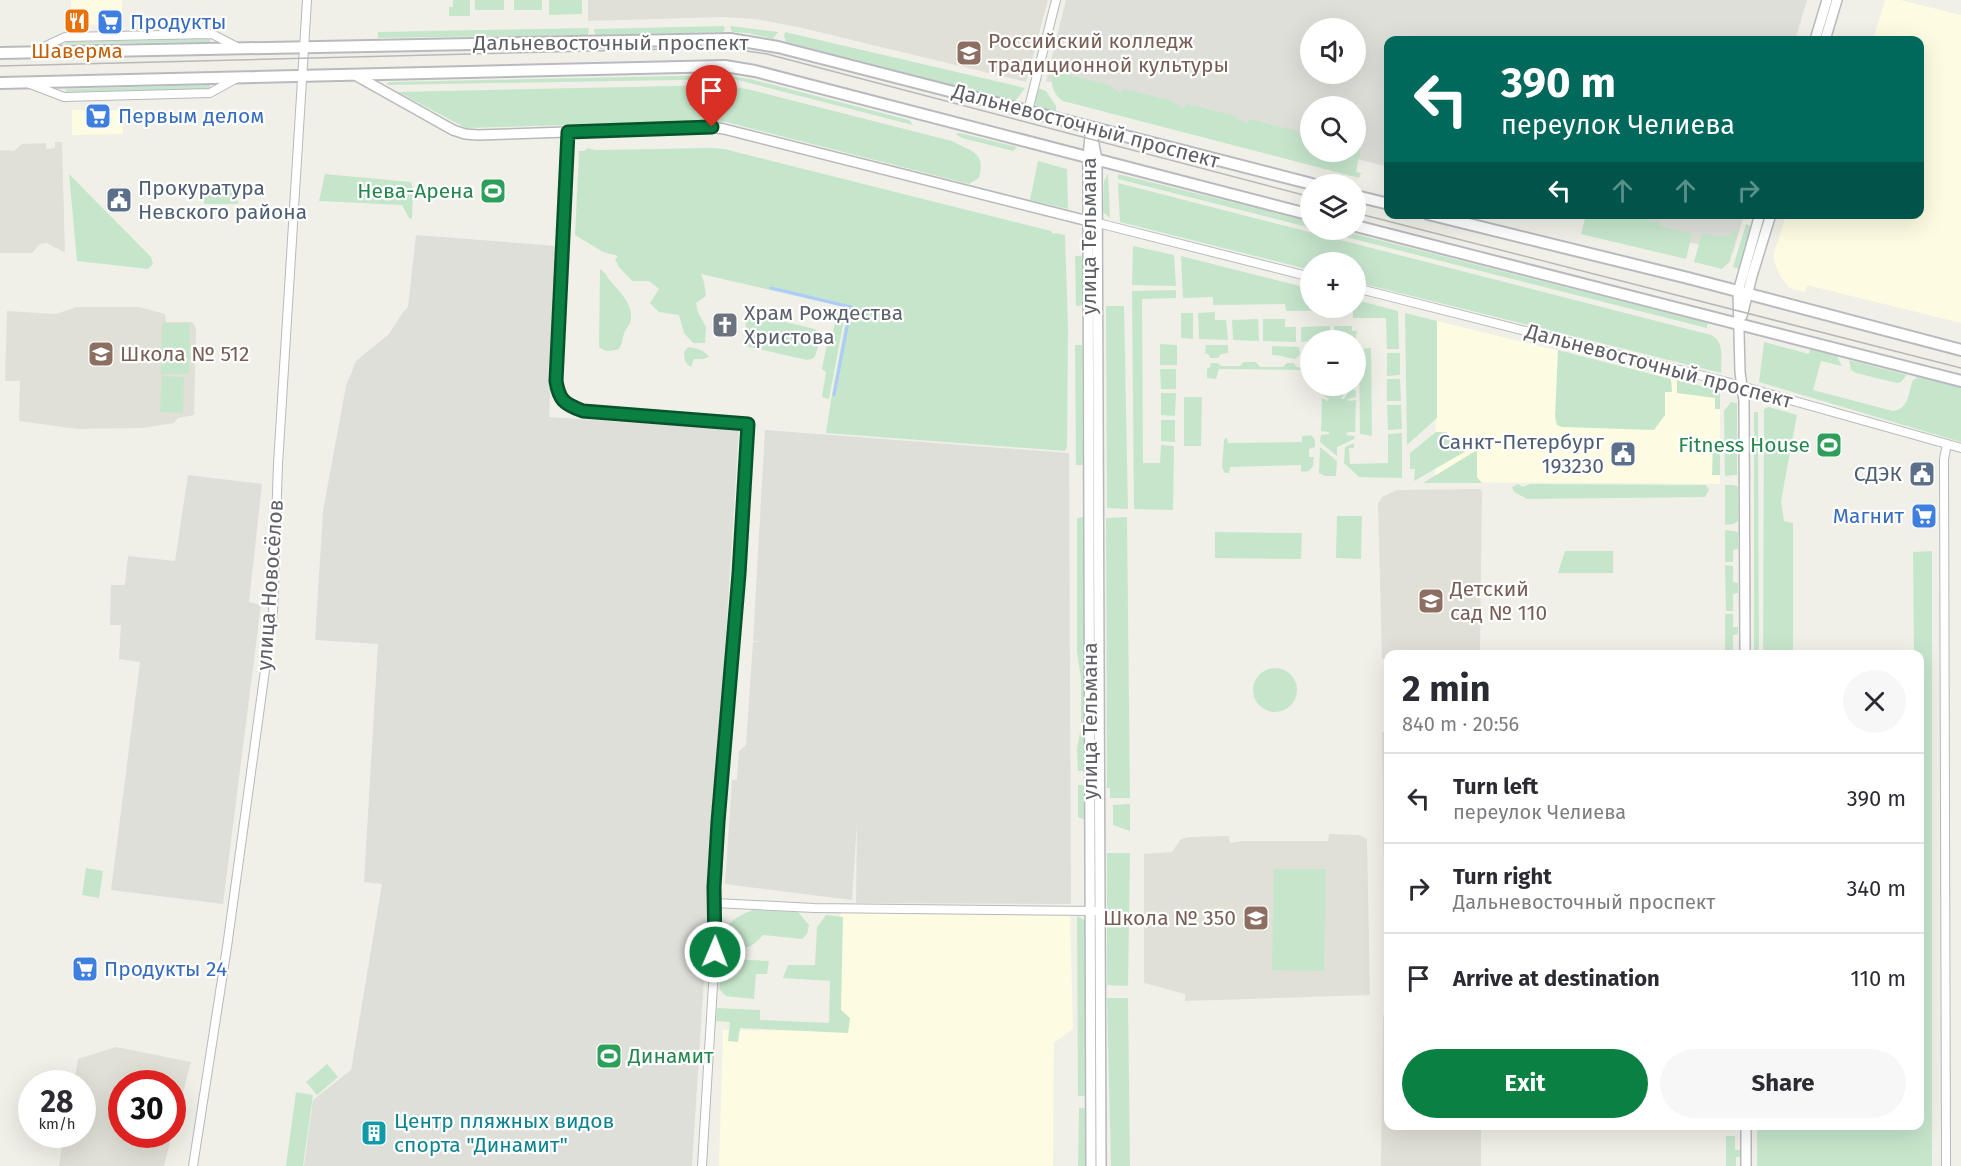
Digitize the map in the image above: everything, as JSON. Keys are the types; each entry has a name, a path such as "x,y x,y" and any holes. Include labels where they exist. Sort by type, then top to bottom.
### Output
{"main road":[{"name":"Дальневосточный проспект","path":"0,53 730,39 769,45 1300,181"},
{"name":"Дальневосточный проспект","path":"0,83 725,66 755,71 1300,212"},
{"path":"1366,198 1384,203"},
{"path":"1448,219 1961,350"},
{"path":"1366,229 1961,381"}],"street":[{"name":"улица Новосёлов","path":"193,1166 273,612 278,464 307,0"},
{"path":"1028,111 1056,0"},
{"path":"1816,36 1827,0"},
{"path":"1826,36 1837,0"},
{"path":"353,74 446,126 465,134 712,127 724,129 1300,274"},
{"path":"26,82 64,97 199,94 210,93 240,76"},
{"name":"улица Тельмана","path":"1092,128 1095,911 1101,1166"},
{"path":"568,132 556,381 558,393 563,401 583,411 748,424 739,574 719,811 715,952 702,1166"},
{"path":"1744,650 1744,423 1739,343 1743,293 1759,219"},
{"path":"1743,293 1769,219"},
{"name":"Дальневосточный проспект","path":"1366,291 1742,385 1961,448"},
{"path":"1946,1166 1944,459 1947,444"},
{"path":"715,903 814,908 1095,911"},
{"name":"улица Тельмана","path":"1091,1166 1095,911"},
{"path":"1746,1130 1746,1166"}],"shaded area":[{"path":"71,0 122,0 122,24 71,25"},
{"name":"Российский колледж традиционной культуры","path":"588,0 1048,0 1026,82 756,19 722,17 588,21"},
{"path":"1066,0 1807,0 1796,36 1384,36 1384,166 1366,161 1366,96 1300,96 1300,144 1046,81"},
{"path":"1885,0 1900,0 1961,15 1961,323 1807,285 1805,292 1789,288 1779,274 1773,257 1785,219 1924,219 1924,36 1874,36"},
{"path":"72,110 123,110 123,134 72,135"},
{"path":"55,142 62,142 65,253 47,243 40,244 32,253 0,253 0,150 14,151 22,144 46,143 46,149 55,148"},
{"path":"1595,219 1743,219 1733,253"},
{"path":"416,235 557,246 549,417 739,430 692,1166 304,1166 313,1100 351,1070 382,884 364,882 378,644 315,640 323,511 346,386 356,361 389,334 408,307"},
{"name":"Школа № 512","path":"76,307 139,307 165,314 166,322 192,322 196,328 194,415 178,418 174,423 143,428 77,429 19,421 20,381 5,381 7,311 56,314"},
{"path":"1437,321 1715,389 1720,393 1720,484 1435,482"},
{"path":"765,430 1069,453 1071,904 856,903 857,823 852,900 725,884 732,780 737,780 739,751 746,745 753,642 761,642 753,641"},
{"path":"188,475 262,484 249,602 261,605 223,904 111,890 140,662 119,659 121,625 110,625 111,585 125,585 128,556 175,561"},
{"name":"Детский сад № 110","path":"1479,489 1482,491 1480,650 1384,650 1384,659 1382,659 1378,504 1382,497 1397,490"},
{"path":"1382,732 1384,732 1384,891"},
{"name":"Школа № 350","path":"1329,834 1360,835 1367,839 1370,995 1185,1001 1185,994 1144,983 1144,854 1172,852 1181,839 1190,837 1229,836 1230,843 1328,841"},
{"path":"842,911 1070,916 1073,1029 1054,1043 1053,1166 719,1166 723,1030 834,1031 838,918"},
{"path":"1384,1015 1384,1130 1481,1130 1481,1166 1381,1166"},
{"path":"116,1047 191,1062 186,1081 186,1070 108,1070 108,1148 169,1148 164,1166 59,1166 62,1148 96,1148 96,1070 76,1070 78,1059"}],"green space":[{"path":"453,0 470,0 470,16 449,16 449,7 453,7"},
{"path":"475,0 504,0 504,10 475,10"},
{"path":"514,0 542,0 542,10 514,10"},
{"path":"549,0 582,0 582,14 549,15"},
{"path":"724,26 723,32 597,35 594,32 594,29"},
{"path":"730,26 778,32 773,39 732,32"},
{"path":"589,28 588,35 378,38 378,32"},
{"path":"785,32 1025,88 1016,100 1013,100 786,42"},
{"path":"210,39 210,42 65,44 66,42"},
{"path":"1056,72 1110,85 1120,93 1124,89 1173,101 1183,109 1187,104 1235,116 1248,123 1249,119 1298,131 1300,162 1358,162 1356,172 1361,173 1344,174 1063,101 1057,96 1052,86 1052,74 1055,75"},
{"path":"722,75 750,79 909,120 913,125 734,79 386,85 389,82"},
{"path":"210,85 210,89 67,92 65,89"},
{"path":"721,85 747,89 952,141 979,158 981,169 979,178 969,184 726,122 466,128 398,92"},
{"path":"1038,88 1046,91 1056,106 1056,112 1036,107"},
{"path":"957,133 1017,147 1013,151 962,138"},
{"path":"588,148 595,150 724,149 1051,231 1053,234 1065,235 1068,327 1067,447 1065,451 826,433 848,308 701,274 706,296 696,303 706,327 705,343 693,343 684,333 679,315 659,312 650,303 659,289 649,281 632,281 619,267 615,259 618,256 603,252 575,235 579,151"},
{"path":"1038,161 1067,169 1068,209 1030,200"},
{"path":"69,174 151,257 153,264 148,269 77,261"},
{"path":"325,174 411,182 413,189 412,219 409,218 402,205 319,201"},
{"path":"1108,174 1110,218 1103,212 1104,181"},
{"path":"1118,174 1300,219 1300,225 1118,179"},
{"path":"1118,183 1300,230 1300,240 1340,240 1711,335 1720,346 1721,373 1366,284 1366,252 1300,252 1300,267 1120,222"},
{"path":"203,188 237,188 238,204 204,204"},
{"path":"1585,219 1644,219 1692,235 1686,259 1581,234"},
{"path":"1746,224 1752,227 1739,269 1733,267"},
{"path":"1738,228 1730,261 1722,269 1694,262 1702,233 1726,236"},
{"path":"1366,237 1708,323 1707,328 1358,240 1366,240"},
{"path":"1133,246 1174,255 1176,286 1132,285"},
{"path":"1075,256 1083,256 1083,305 1076,306"},
{"path":"1181,256 1300,286 1300,311 1286,311 1285,304 1213,305 1213,297 1183,298"},
{"path":"600,269 625,299 631,316 619,349 611,351 599,347"},
{"path":"1176,290 1176,298 1142,299 1143,463 1160,463 1161,445 1174,446 1173,510 1134,509 1132,291"},
{"path":"1366,303 1398,311 1399,349 1387,349 1386,318 1366,318"},
{"path":"1106,306 1124,306 1128,509 1107,508"},
{"path":"838,307 846,309 829,399 822,397 826,372 822,369 829,333 833,332"},
{"path":"1215,312 1215,320 1226,320 1228,340 1199,339 1198,313"},
{"path":"1181,313 1193,313 1193,339 1181,338"},
{"path":"1405,313 1437,321 1437,418 1407,445"},
{"path":"751,314 815,329 819,339 814,358 807,360 745,346 746,318"},
{"path":"1258,319 1259,341 1233,340 1232,320"},
{"path":"1263,319 1285,319 1285,327 1296,327 1296,342 1263,341"},
{"path":"162,323 190,323 189,374 161,374"},
{"path":"1330,326 1330,330 1301,330 1301,327"},
{"path":"1334,326 1352,326 1352,330 1334,330"},
{"path":"1764,342 1809,354 1810,349 1837,356 1842,366 1821,361 1813,390 1893,411 1905,404 1913,380 1918,377 1961,388 1961,442 1759,382"},
{"path":"1160,344 1177,345 1177,365 1160,365"},
{"path":"1075,345 1082,345 1083,465 1076,465"},
{"path":"1206,345 1228,345 1228,353 1221,354 1218,358 1210,358 1205,353"},
{"path":"1272,346 1299,347 1300,354 1295,359 1272,355"},
{"path":"688,347 703,351 709,357 694,359 691,367 686,363 684,356"},
{"path":"1366,348 1371,348 1372,436 1360,434 1360,396 1366,396"},
{"path":"1558,350 1671,379 1672,392 1665,392 1665,415 1654,430 1557,425 1555,417"},
{"path":"1387,353 1400,353 1400,375 1387,376"},
{"path":"1849,360 1907,375 1897,383 1856,373 1851,370"},
{"path":"1244,362 1256,362 1260,367 1283,367 1287,363 1294,363 1300,370 1219,369 1216,379 1207,378 1207,369 1211,363 1221,366 1240,366"},
{"path":"1160,369 1176,369 1176,389 1161,389"},
{"path":"162,376 184,377 183,413 160,412"},
{"path":"1387,379 1400,379 1401,401 1387,401"},
{"path":"1677,380 1715,389 1720,393 1720,409 1715,409 1715,398 1677,393"},
{"path":"1161,393 1176,393 1175,416 1161,415"},
{"path":"1324,396 1343,396 1341,399 1344,399 1346,396 1356,396 1348,399 1349,401 1356,400 1355,432 1348,432 1346,435 1355,436 1354,439 1337,447 1337,456 1320,442 1321,435 1330,434 1321,431 1322,398 1328,401 1329,399"},
{"path":"1184,397 1202,397 1201,446 1184,446"},
{"path":"1731,402 1737,403 1737,475 1725,476 1724,411"},
{"path":"1387,405 1401,405 1402,429 1388,430"},
{"path":"1769,407 1797,415 1781,501 1784,521 1793,523 1793,650 1763,650 1764,409"},
{"path":"1754,412 1758,412 1759,650 1754,650"},
{"path":"1161,420 1175,420 1175,442 1161,441"},
{"path":"1436,432 1447,432 1447,439 1466,439 1466,447 1473,447 1414,481 1415,469 1410,469 1410,453"},
{"path":"1402,433 1402,478 1359,477 1344,463 1345,447 1354,443 1354,448 1349,448 1350,464 1388,463 1388,434"},
{"path":"1311,435 1315,440 1315,447 1309,449 1309,457 1314,457 1313,466 1309,471 1301,472 1301,465 1230,467 1229,473 1225,473 1222,468 1226,438 1228,443 1302,442 1302,436"},
{"path":"1713,441 1720,441 1720,475 1712,475"},
{"path":"1320,447 1337,461 1336,476 1325,476 1319,473"},
{"path":"1477,450 1477,477 1482,483 1423,483"},
{"path":"1518,484 1523,487 1530,484 1706,485 1709,490 1705,497 1527,499 1514,492 1512,487"},
{"path":"1725,485 1738,487 1738,521 1725,525"},
{"path":"1337,516 1362,516 1361,559 1336,558"},
{"path":"1084,517 1085,771 1078,771 1081,678 1077,652 1077,518"},
{"path":"1127,517 1130,798 1110,798 1110,788 1107,788 1106,518"},
{"path":"1725,530 1738,532 1738,549 1733,550 1733,562 1725,562"},
{"path":"1215,532 1302,533 1301,559 1215,558"},
{"path":"1565,551 1613,551 1613,573 1558,573"},
{"path":"1932,551 1932,1166 1757,1166 1757,1130 1924,1130 1924,650 1914,650 1913,552"},
{"path":"1725,565 1733,566 1733,582 1738,583 1738,593 1733,594 1733,611 1726,611"},
{"path":"1725,614 1733,614 1733,627 1738,627 1738,634 1733,635 1733,650 1725,650"},
{"path":"1275,668 1290,675 1297,690 1290,705 1275,712 1260,705 1253,690 1260,675"},
{"path":"1078,785 1085,785 1085,820 1078,817"},
{"path":"1130,804 1130,831 1113,825 1113,805"},
{"path":"1107,853 1130,853 1128,986 1107,985"},
{"path":"86,868 103,871 99,898 82,895"},
{"path":"1274,869 1326,869 1324,971 1272,970"},
{"path":"753,910 798,912 809,925 807,934 802,939 763,935 748,947 729,947 724,942 729,925 736,918"},
{"path":"826,915 843,917 841,1010 850,1018 848,1033 740,1028 738,1042 728,1041 730,1022 716,1021 717,1008 760,1010 760,1020 829,1023 830,981 783,978 788,965 815,965 817,927"},
{"path":"1077,916 1086,921 1087,1096 1078,1096"},
{"path":"732,959 769,961 767,974 756,974 754,999 726,996 719,989 721,966"},
{"path":"1107,998 1128,998 1130,1166 1111,1166"},
{"path":"327,1064 338,1077 317,1095 306,1082"},
{"path":"296,1092 313,1095 303,1166 286,1166"},
{"path":"1079,1108 1086,1108 1085,1166 1078,1166"},
{"path":"1726,1136 1735,1136 1735,1150 1740,1150 1740,1157 1736,1157 1736,1166 1726,1166"}],"waterway":[{"path":"771,288 851,307 834,395"}],"tram line":[{"path":"0,66 709,48 739,50 767,54 1300,194"},
{"path":"1366,216 1961,368"}],"place":[{"name":"Шаверма","path":"77,21"},
{"name":"Продукты","path":"110,22"},
{"name":"Российский колледж традиционной культуры","path":"969,53"},
{"name":"Первым делом","path":"98,116"},
{"name":"Нева-Арена","path":"493,191"},
{"name":"Прокуратура Невского района","path":"119,200"},
{"name":"Храм Рождества Христова","path":"725,325"},
{"name":"Школа № 512","path":"101,354"},
{"name":"Fitness House","path":"1829,445"},
{"name":"Санкт-Петербург 193230","path":"1623,454"},
{"name":"СДЭК","path":"1922,474"},
{"name":"Магнит","path":"1924,516"},
{"name":"Детский сад № 110","path":"1431,601"},
{"name":"Школа № 350","path":"1256,918"},
{"name":"Продукты 24","path":"85,969"},
{"name":"Динамит","path":"609,1056"},
{"name":"Центр пляжных видов спорта \"Динамит\"","path":"374,1133"}],"route":[{"path":"712,127 568,132 556,381 558,393 563,401 583,411 748,424 739,574 718,822 714,887 715,952"}]}
